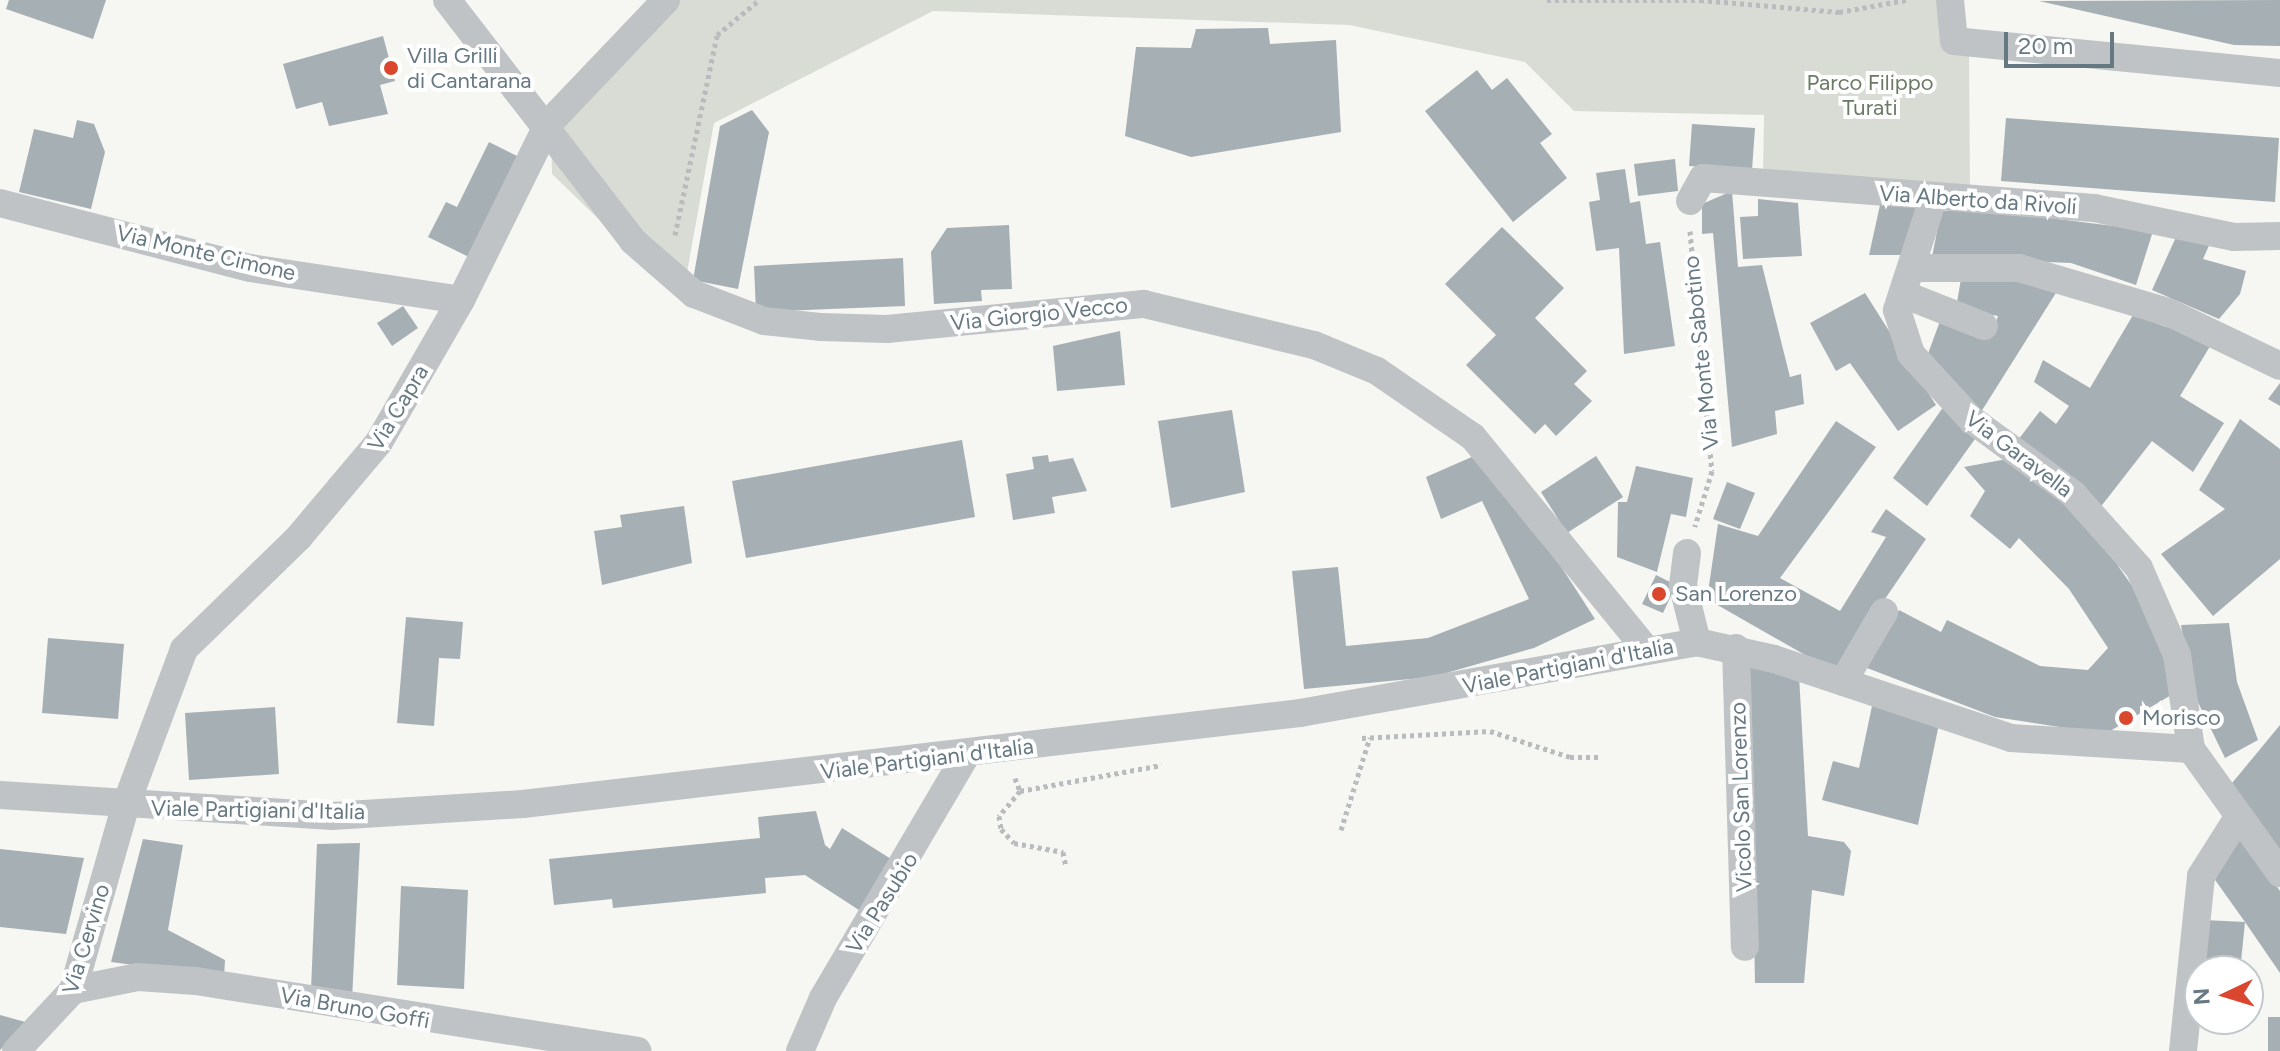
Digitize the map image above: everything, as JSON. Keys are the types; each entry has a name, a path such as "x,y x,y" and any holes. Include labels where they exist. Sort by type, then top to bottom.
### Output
{"street":[{"name":"Via Giorgio Vecco","path":"447,0 665,274 729,311 820,327 902,328 1144,304 1314,345 1377,371 1473,437 1644,647"},
{"name":"Via Capra","path":"125,807 184,649 341,491 379,442 461,300 548,124 666,0"},
{"path":"1950,0 1954,41 2280,73"},
{"name":"Via Alberto da Rivoli","path":"1690,201 1703,178 1933,199 2094,208 2234,237 2280,236"},
{"name":"Via Garavella","path":"1933,199 1898,323 1934,386 2073,494 2139,568 2177,655 2191,749"},
{"name":"Via Monte Cimone","path":"0,203 250,268 461,300"},
{"path":"1908,281 2019,268 2168,312 2280,366"},
{"path":"1908,281 1984,326"},
{"path":"1687,553 1683,586 1697,642"},
{"path":"1843,682 1884,612"},
{"name":"Viale Partigiani d'Italia","path":"0,795 125,807 332,816 523,804 1003,751 1417,696 1644,647 1697,642 1736,648 2011,738 2191,749"},
{"name":"Vicolo San Lorenzo","path":"1736,648 1745,947"},
{"path":"2191,749 2280,873"},
{"name":"Via Pasubio","path":"800,1051 823,998 966,755"},
{"name":"Via Cervino","path":"16,1051 73,990 125,807"},
{"path":"2183,1051 2201,876 2239,816"},
{"name":"Via Bruno Goffi","path":"73,990 138,977 196,981 637,1051"}],"path":[{"path":"665,274 717,35 759,0"},
{"path":"1547,0 1700,0 1839,12 1906,0"},
{"name":"Via Monte Sabotino","path":"1687,553 1712,471 1690,201"},
{"path":"1354,739 1490,731 1570,757 1601,757"},
{"path":"1341,830 1370,737"},
{"path":"1003,751 1020,791"},
{"path":"1066,867 1063,852 1025,847 1001,829 999,816 1020,791 1181,761"}],"green space":[{"name":"Parco Filippo Turati","path":"676,0 1946,0 1969,46 1970,195 1763,174 1764,115 1574,111 1525,62 1349,25 933,11 714,123 682,300 552,174 551,126"}],"building":[{"path":"9,0 106,0 93,39 6,9"},
{"path":"2280,0 2280,46 2234,45 2039,1"},
{"path":"1268,28 1270,44 1336,40 1341,132 1191,157 1125,136 1136,47 1191,48 1196,29"},
{"path":"383,36 395,81 380,85 388,114 329,126 322,102 296,109 283,64"},
{"path":"1477,70 1492,90 1507,78 1552,134 1540,143 1567,178 1513,222 1425,111"},
{"path":"752,110 769,132 738,289 693,280 720,126"},
{"path":"2006,118 2279,138 2275,202 2001,181"},
{"path":"77,120 94,124 105,152 91,209 19,192 34,129 73,138"},
{"path":"1692,124 1755,128 1752,170 1689,166"},
{"path":"489,142 519,157 469,257 428,237 446,202 457,207"},
{"path":"1675,159 1678,191 1638,196 1634,164"},
{"path":"1625,169 1630,203 1640,201 1646,244 1660,242 1675,346 1624,354 1619,248 1596,251 1589,202 1600,200 1596,173"},
{"path":"1732,191 1738,267 1762,265 1790,377 1801,374 1804,404 1775,411 1777,434 1732,447 1713,233 1702,234 1702,204"},
{"path":"1758,199 1798,203 1802,256 1743,259 1740,217 1758,216"},
{"path":"1880,205 1923,205 1908,255 1869,255"},
{"path":"1941,211 1995,211 2153,231 2136,285 2071,263 1932,257"},
{"path":"1009,225 1012,289 981,290 982,301 934,304 931,252 947,228"},
{"path":"1502,227 1564,288 1535,318 1587,371 1574,384 1592,401 1556,436 1545,424 1535,434 1466,365 1496,335 1445,284"},
{"path":"2176,237 2211,241 2203,259 2246,271 2240,294 2219,319 2152,290"},
{"path":"903,258 905,306 756,312 754,266"},
{"path":"1962,273 2059,288 1981,412 1925,362 1940,321 1990,339 1998,316 1956,308"},
{"path":"1865,293 1936,405 1898,431 1850,363 1836,371 1810,323"},
{"path":"403,306 418,328 392,346 377,323"},
{"path":"2133,315 2212,343 2180,396 2224,423 2193,472 2152,441 2099,509 2018,440 2040,411 2056,424 2069,406 2034,382 2043,360 2090,388"},
{"path":"1120,331 1125,385 1057,391 1053,346"},
{"path":"2280,383 2280,406 2268,399"},
{"path":"1944,406 1980,432 1927,506 1893,478"},
{"path":"1232,410 1245,492 1171,508 1158,421"},
{"path":"2240,419 2280,449 2280,559 2213,616 2161,554 2225,509 2199,490"},
{"path":"1836,421 1876,447 1780,578 1840,611 1886,537 1871,532 1886,509 1926,539 1835,672 1707,599 1718,524 1758,536"},
{"path":"962,440 975,517 746,558 732,481"},
{"path":"1048,455 1049,462 1073,458 1087,491 1052,497 1055,513 1013,520 1006,474 1034,469 1032,457"},
{"path":"1474,456 1518,500 1595,619 1534,648 1432,677 1304,689 1292,571 1338,567 1346,646 1428,638 1529,599 1482,501 1441,519 1426,477"},
{"path":"1596,456 1623,497 1567,533 1541,492"},
{"path":"2007,459 2086,520 2151,613 2178,691 2105,734 1995,717 1867,668 1899,610 1941,632 1947,620 2040,666 2088,670 2108,648 2069,589 2019,538 2010,549 1970,516 1985,491 1964,467"},
{"path":"1636,466 1693,478 1686,517 1671,514 1657,572 1617,557 1618,502 1627,502"},
{"path":"1727,482 1755,493 1740,529 1713,519"},
{"path":"684,506 692,563 602,585 594,531 622,527 620,515"},
{"name":"San Lorenzo","path":"1656,575 1676,585 1663,613 1642,604"},
{"path":"406,617 463,622 460,659 439,658 434,726 397,723"},
{"path":"2229,623 2237,682 2258,740 2225,758 2192,690 2181,625"},
{"path":"48,638 124,644 118,719 42,713"},
{"path":"1749,660 1799,675 1808,836 1844,842 1851,851 1844,896 1812,890 1804,983 1755,983"},
{"path":"1872,706 1939,724 1918,825 1822,800 1833,761 1859,768"},
{"path":"275,707 279,774 189,780 185,713"},
{"path":"2280,725 2280,857 2228,788"},
{"path":"816,811 825,845 830,849 842,828 891,859 862,912 805,875 765,878 766,893 613,908 612,899 554,905 549,859 760,838 758,817"},
{"path":"2242,837 2280,891 2280,973 2213,877"},
{"path":"143,839 183,845 168,930 225,960 224,977 111,962"},
{"path":"360,843 352,999 311,990 317,844"},
{"path":"0,849 84,858 66,934 0,927"},
{"path":"401,886 468,890 464,989 397,985"},
{"path":"2204,920 2245,922 2242,955 2200,955"},
{"path":"0,1015 29,1023 0,1050"},
{"path":"2268,1017 2280,1017 2280,1051 2268,1051"}],"place":[{"name":"Villa Grilli di Cantarana","path":"391,68"},
{"name":"San Lorenzo","path":"1659,594"},
{"name":"Morisco","path":"2126,718"}]}
